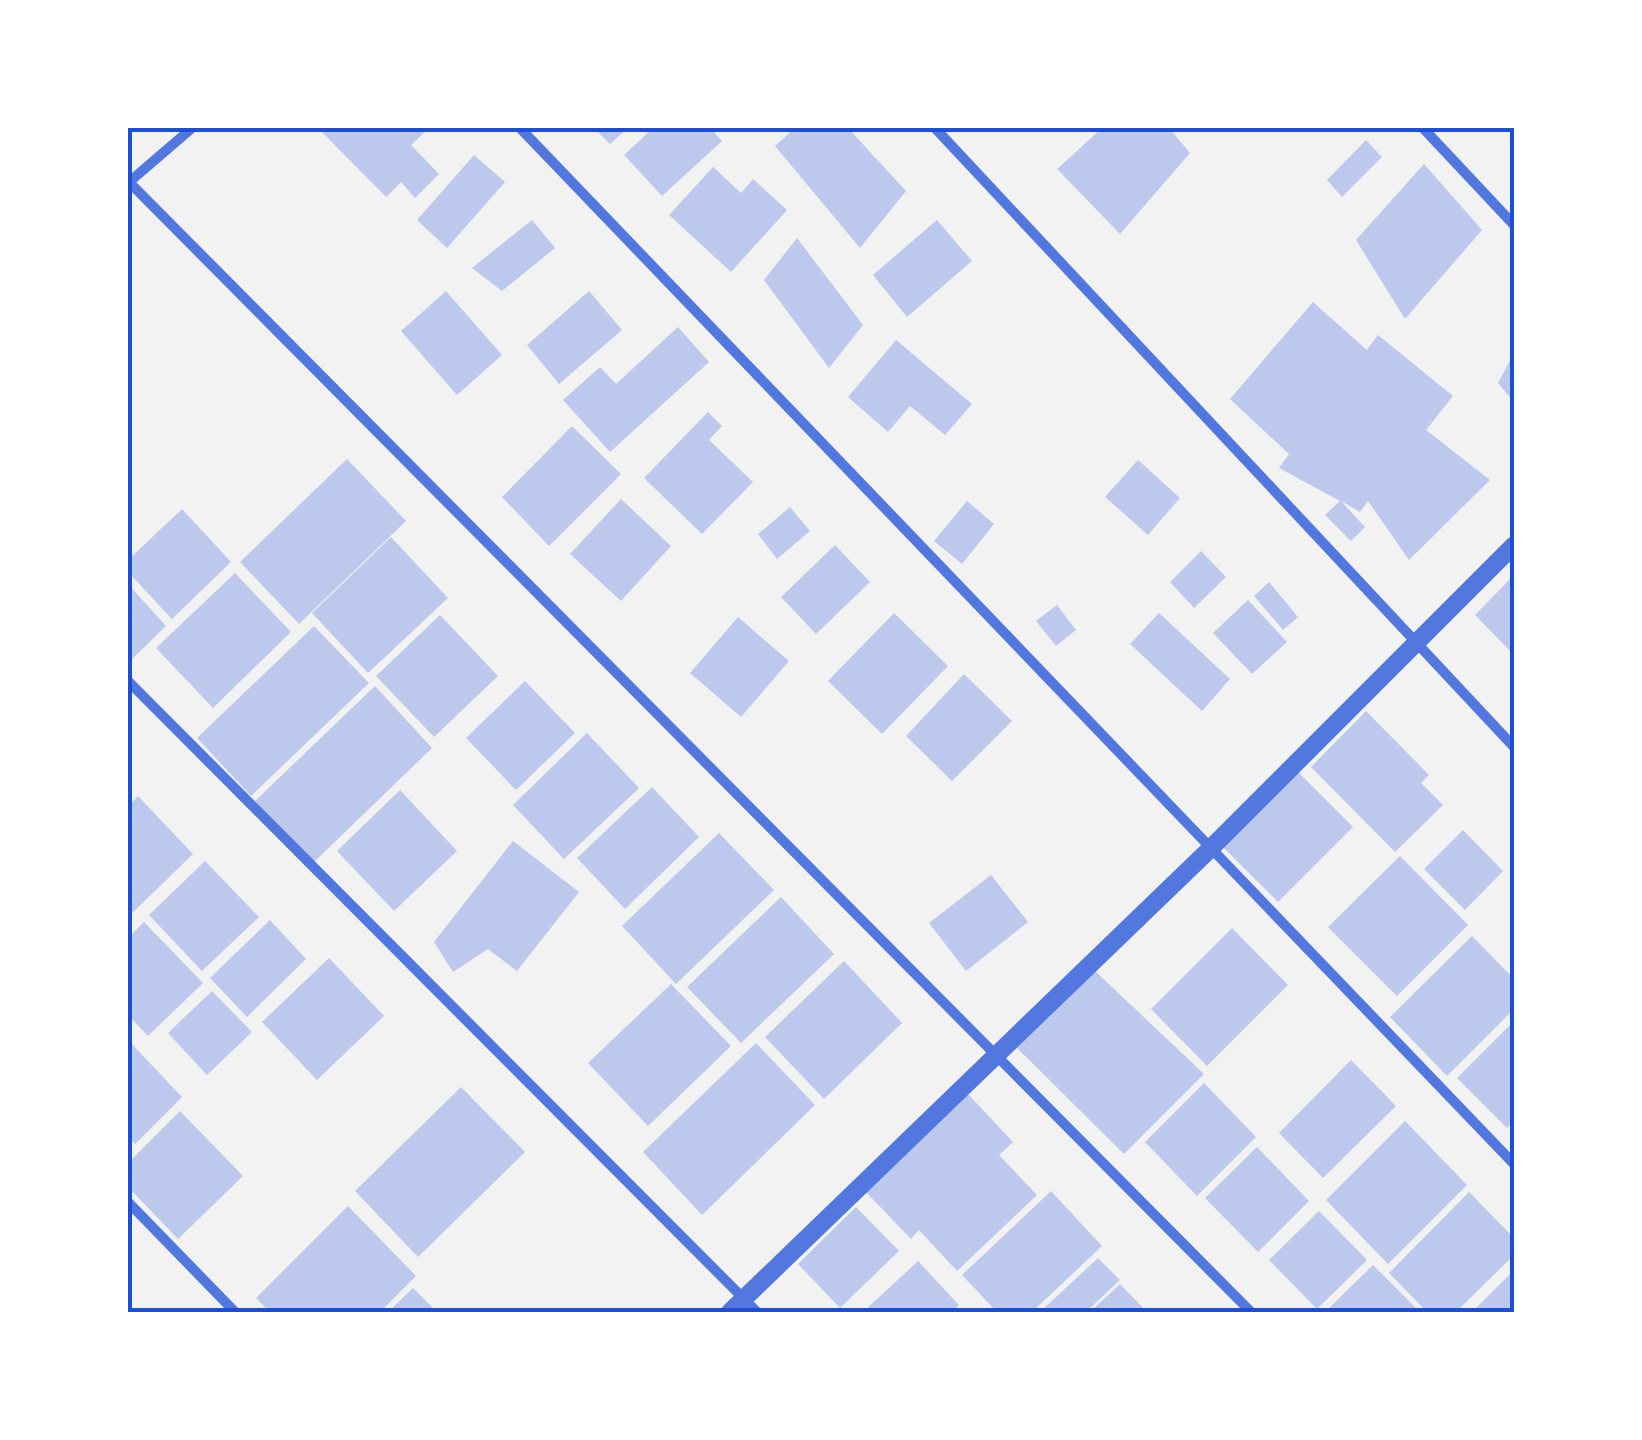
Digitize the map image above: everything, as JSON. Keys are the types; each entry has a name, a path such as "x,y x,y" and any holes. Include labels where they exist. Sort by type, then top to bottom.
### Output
{"street":[{"path":"192,128 128,183 1251,1312"},
{"path":"520,128 1514,1164"},
{"path":"935,128 1514,747"},
{"path":"1423,128 1514,225"},
{"path":"128,681 744,1308 1514,545"},
{"path":"128,1202 235,1312"}],"building":[{"path":"318,128 429,128 411,145 439,174 415,198 401,182 386,197"},
{"path":"594,128 628,128 610,144"},
{"path":"653,128 710,128 722,141 662,196 624,155"},
{"path":"795,128 848,128 906,191 860,248 775,146"},
{"path":"1102,128 1169,128 1190,153 1120,234 1057,169"},
{"path":"1366,140 1382,157 1342,197 1327,180"},
{"path":"474,155 505,182 447,248 417,220"},
{"path":"1424,164 1482,230 1405,319 1356,240"},
{"path":"713,167 741,193 753,179 787,210 731,272 669,215"},
{"path":"532,220 555,248 502,291 472,268"},
{"path":"937,220 972,261 907,317 873,275"},
{"path":"797,238 863,325 829,368 764,280"},
{"path":"446,291 502,355 457,395 401,331"},
{"path":"589,291 622,330 559,384 527,345"},
{"path":"1313,302 1367,350 1378,335 1453,396 1426,430 1490,480 1409,560 1368,501 1360,512 1341,501 1365,527 1351,541 1325,515 1340,501 1279,468 1289,454 1230,399"},
{"path":"678,327 709,362 610,452 563,400 600,367 616,384"},
{"path":"896,340 972,404 945,435 910,406 888,432 848,397"},
{"path":"1514,353 1514,402 1498,383"},
{"path":"708,412 722,426 709,440 753,482 702,534 644,478"},
{"path":"572,426 621,474 549,546 502,497"},
{"path":"347,459 406,521 299,624 240,562"},
{"path":"1138,460 1180,498 1148,535 1105,497"},
{"path":"621,499 671,546 621,601 570,554"},
{"path":"967,501 994,524 962,564 934,541"},
{"path":"790,507 810,531 777,559 758,534"},
{"path":"182,509 231,562 172,619 128,572 128,560"},
{"path":"391,537 448,598 368,673 312,613"},
{"path":"835,545 870,582 816,634 781,597"},
{"path":"1201,551 1226,577 1194,608 1170,582"},
{"path":"235,573 291,632 213,708 156,648"},
{"path":"1514,575 1514,655 1475,615"},
{"path":"1269,582 1298,617 1283,630 1254,596"},
{"path":"128,584 166,626 128,663"},
{"path":"1248,600 1287,642 1252,674 1213,633"},
{"path":"1057,605 1076,630 1056,646 1036,621"},
{"path":"894,613 948,666 882,734 828,681"},
{"path":"1159,613 1230,679 1202,711 1130,644"},
{"path":"440,615 498,676 434,737 376,676"},
{"path":"738,617 789,661 741,717 690,673"},
{"path":"314,626 369,683 251,796 197,738"},
{"path":"964,674 1012,721 952,781 906,736"},
{"path":"525,681 575,733 516,790 466,738"},
{"path":"375,686 432,748 313,863 255,801"},
{"path":"1366,711 1429,775 1421,783 1443,805 1395,852 1311,767"},
{"path":"587,733 639,788 564,859 513,805"},
{"path":"1296,770 1353,827 1278,902 1221,845"},
{"path":"652,787 699,837 625,909 577,858"},
{"path":"400,790 457,851 394,911 337,851"},
{"path":"138,796 193,854 128,917 128,807"},
{"path":"1463,830 1503,871 1465,910 1424,869"},
{"path":"719,833 774,890 676,984 622,926"},
{"path":"513,841 579,892 517,971 488,949 453,972 434,942"},
{"path":"1400,856 1468,925 1397,996 1328,927"},
{"path":"205,861 259,917 202,971 149,915"},
{"path":"991,875 1028,922 966,971 929,923"},
{"path":"781,897 834,954 741,1043 687,987"},
{"path":"270,920 306,959 247,1017 210,978"},
{"path":"144,922 203,983 148,1036 128,1015 128,938"},
{"path":"1232,928 1288,985 1207,1066 1151,1009"},
{"path":"1472,936 1514,979 1514,1009 1447,1076 1390,1017"},
{"path":"329,958 384,1016 317,1080 262,1022"},
{"path":"844,961 902,1023 824,1099 765,1037"},
{"path":"1095,971 1204,1074 1124,1154 1017,1048"},
{"path":"671,984 731,1046 648,1126 588,1063"},
{"path":"212,991 252,1032 207,1075 168,1033"},
{"path":"1514,1021 1514,1120 1507,1128 1457,1078"},
{"path":"128,1040 182,1097 135,1144 128,1137"},
{"path":"756,1043 815,1105 702,1215 643,1152"},
{"path":"1351,1060 1396,1106 1323,1178 1279,1133"},
{"path":"1204,1083 1256,1137 1197,1196 1145,1142"},
{"path":"461,1087 525,1152 418,1257 355,1191"},
{"path":"967,1093 1013,1142 999,1155 1037,1195 957,1271 919,1230 911,1239 864,1190"},
{"path":"180,1111 243,1176 178,1239 128,1187 128,1163"},
{"path":"1405,1121 1467,1185 1388,1264 1326,1200"},
{"path":"1257,1147 1309,1201 1258,1252 1205,1198"},
{"path":"1051,1191 1102,1246 1032,1312 997,1312 962,1275"},
{"path":"1469,1192 1514,1238 1514,1255 1456,1312 1427,1312 1389,1273"},
{"path":"348,1206 416,1276 380,1312 270,1312 256,1298"},
{"path":"856,1207 899,1251 840,1308 798,1264"},
{"path":"1319,1211 1367,1260 1317,1309 1269,1260"},
{"path":"1098,1258 1120,1280 1086,1312 1040,1312"},
{"path":"918,1261 959,1305 952,1312 863,1312"},
{"path":"1373,1265 1420,1312 1325,1312"},
{"path":"1514,1270 1514,1312 1472,1312"},
{"path":"1120,1284 1147,1312 1090,1312"},
{"path":"413,1288 437,1312 388,1312"}]}
